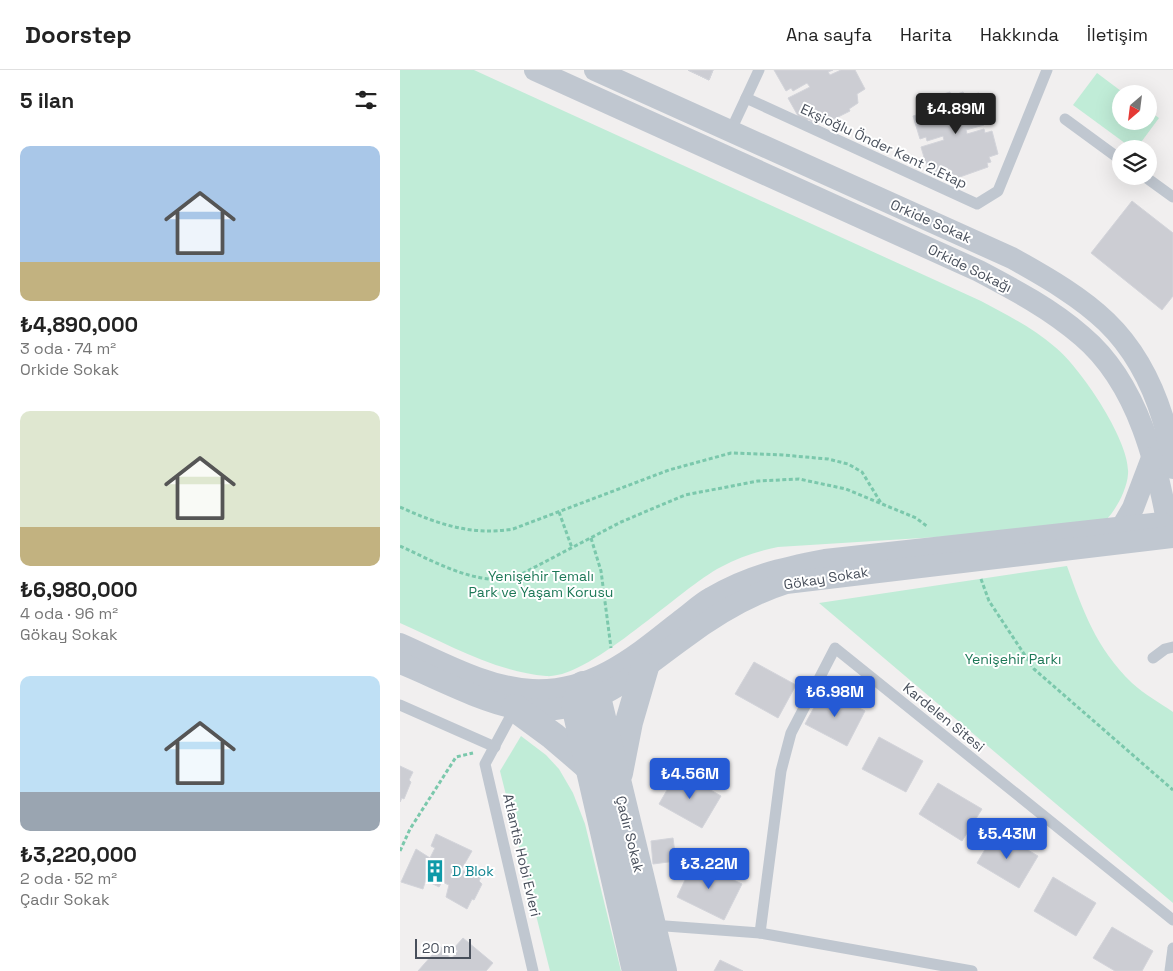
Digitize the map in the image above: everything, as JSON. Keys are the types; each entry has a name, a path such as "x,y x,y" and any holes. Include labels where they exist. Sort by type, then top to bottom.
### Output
{"street":[{"name":"Orkide Sokağı","path":"534,70 979,271 1023,294 1061,320 1088,342 1104,359 1124,390 1142,425 1152,458"},
{"name":"Orkide Sokak","path":"595,70 1012,258 1057,282 1091,306 1123,338 1149,379 1164,421 1173,468"},
{"path":"720,154 730,130"},
{"path":"1122,527 1133,508 1152,458"},
{"path":"1152,458 1171,530"},
{"name":"Gökay Sokak","path":"400,644 502,685 585,696 613,670 709,599 742,581 773,570 825,560 1122,527 1171,530"},
{"name":"Gökay Sokak","path":"400,662 488,700 515,708 550,711 585,696 626,682 720,613 767,589 809,579 974,559 1171,530"},
{"path":"618,784 629,722 645,668"},
{"name":"Çadır Sokak","path":"585,696 588,766 639,928 663,971"},
{"name":"Çadır Sokak","path":"585,696 618,784 639,928 636,971"},
{"path":"515,708 553,736 588,766"}],"lane":[{"path":"730,130 759,70"},
{"name":"Ekşioğlu Önder Kent 2.Etap","path":"746,98 977,204 998,191 1047,70"},
{"path":"1065,119 1112,153"},
{"path":"1156,185 1173,197"},
{"path":"1153,658 1165,649 1173,647"},
{"name":"Kardelen Sitesi","path":"760,933 781,771 788,743 834,648 1173,920"},
{"path":"400,705 495,747"},
{"name":"Atlantis Hobi Evleri","path":"515,708 485,764 533,971"},
{"path":"639,928 760,933 972,971"},
{"path":"1170,971 1173,948"}],"path":[{"path":"400,507 425,519 462,530 492,533 513,530 669,470 731,453 783,455 848,464 862,472 881,504"},
{"path":"400,546 478,578 496,581 512,579 622,522 685,495 758,481 799,479 846,489 916,518 949,546"},
{"path":"559,512 572,548"},
{"path":"591,538 601,571 607,605 613,670"},
{"path":"974,559 989,601 1034,669 1173,790"},
{"path":"400,851 410,828 456,757 495,747"}],"green space":[{"name":"Yenişehir Temalı Park ve Yaşam Korusu","path":"400,70 474,70 981,301 1020,322 1047,340 1065,357 1090,388 1113,425 1127,460 1128,474 1124,492 1118,504 1107,519 954,536 778,547 756,552 728,563 703,578 634,631 586,664 564,673 546,676 508,669 490,663 400,623"},
{"path":"1097,73 1113,85 1112,130 1150,130 1143,140 1121,140 1073,105"},
{"name":"Yenişehir Parkı","path":"1067,566 1085,614 1109,656 1132,683 1173,712 1173,903 819,603"},
{"path":"521,736 546,755 559,769 573,793 585,824 621,971 550,971 500,771"}],"building":[{"path":"688,70 713,70 709,80"},
{"path":"688,70 713,70 709,80"},
{"path":"688,70 713,70 709,80"},
{"path":"774,70 833,70 828,72 830,75 841,70 855,70 865,89 857,94 858,103 849,109 850,111 830,121 828,118 818,124 816,120 812,123 809,119 802,123 788,98 810,87 807,83 793,91 791,88 786,91"},
{"path":"950,92 951,96 963,92 966,96 979,93 980,97 983,96 989,119 982,121 984,125 966,130 967,134 984,129 985,133 992,131 998,154 989,157 991,162 987,163 988,167 957,178 956,175 945,178 944,174 939,176 937,172 929,174 921,147 944,140 943,136 927,141 926,137 920,139 913,116 920,114 918,109 926,107 925,103 935,100 934,97"},
{"path":"1132,201 1173,233 1173,296 1162,310 1091,253"},
{"path":"754,662 796,685 778,718 735,694"},
{"path":"824,689 865,711 847,746 805,724"},
{"path":"879,737 923,761 906,792 862,769"},
{"path":"400,766 413,772 404,799 402,798 400,802"},
{"path":"678,771 721,796 702,828 659,804"},
{"path":"938,783 982,809 962,841 919,814"},
{"path":"996,831 1038,856 1019,888 977,863"},
{"name":"D Blok","path":"436,834 472,851 461,870 467,872 469,867 483,873 479,881 482,884 467,909 446,897 449,885 442,882 439,887 431,883 433,878 427,876 423,889 401,882 416,849 430,858 435,848 431,846"},
{"path":"673,838 676,861 653,864 651,841"},
{"path":"694,861 742,884 724,920 677,897"},
{"path":"1053,877 1096,903 1076,936 1034,911"},
{"path":"1112,927 1153,951 1142,971 1115,971 1093,958"},
{"path":"463,938 493,963 486,971 418,971 440,946 451,959 458,951 454,948"},
{"path":"720,960 743,971 714,971"}],"place":[{"name":"D Blok","path":"435,871"}]}
